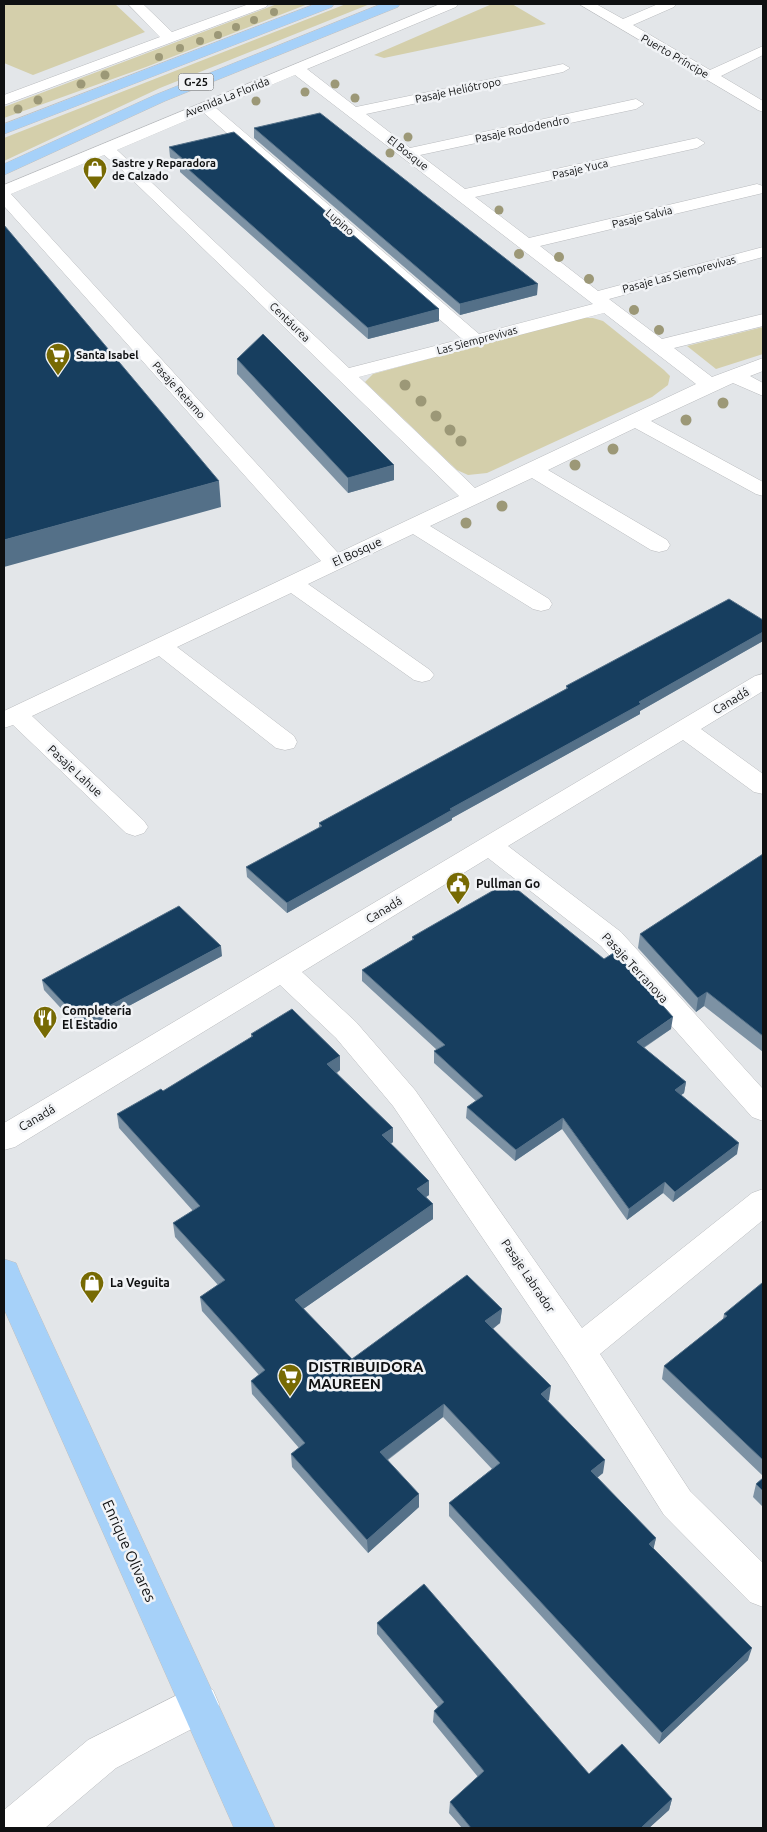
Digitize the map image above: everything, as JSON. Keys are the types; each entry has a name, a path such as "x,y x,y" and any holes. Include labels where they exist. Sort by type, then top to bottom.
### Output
{"main road":[{"name":"G-25","path":"4,128 327,4"},
{"name":"Avenida La Florida","path":"4,170 160,98 393,4"},
{"name":"Enrique Olivares","path":"4,1273 255,1828"}],"street":[{"path":"135,4 170,38"},
{"path":"4,100 261,4"},
{"name":"Avenida La Florida","path":"4,191 451,4"},
{"name":"Puerto Príncipe","path":"586,4 763,107"},
{"path":"622,25 669,4"},
{"path":"710,76 763,50"},
{"name":"El Bosque","path":"296,68 710,385"},
{"name":"Pasaje Heliótropo","path":"354,112 563,68"},
{"name":"Pasaje Rododendro","path":"408,153 636,104"},
{"name":"Lupino","path":"205,106 474,340"},
{"name":"Pasaje Yuca","path":"462,195 697,143"},
{"name":"Centáurea","path":"106,148 472,497"},
{"name":"Pasaje Salvia","path":"527,244 758,189"},
{"name":"Pasaje Retamo","path":"4,196 335,563"},
{"name":"Pasaje Las Siemprevivas","path":"602,302 763,252"},
{"name":"Las Siemprevivas","path":"345,375 474,340 602,302"},
{"path":"659,346 763,320"},
{"name":"El Bosque","path":"9,717 634,420 733,375 763,364"},
{"path":"733,375 763,390"},
{"path":"634,420 763,490"},
{"path":"532,469 659,545"},
{"path":"413,525 541,604"},
{"path":"292,583 422,674"},
{"path":"160,646 285,742"},
{"name":"Canadá","path":"4,1138 763,681"},
{"name":"Pasaje Lahue","path":"9,717 135,827"},
{"path":"684,729 763,786"},
{"name":"Pasaje Terranova","path":"490,846 611,939 763,1109"},
{"name":"Pasaje Labrador","path":"283,971 346,1030 404,1098 464,1182 579,1351 677,1503 763,1589"},
{"path":"579,1351 763,1202"},
{"path":"14,1828 102,1754 199,1704"}],"shaded area":[{"path":"4,4 115,4 145,32 33,75 4,63"},
{"path":"277,4 308,4 146,67 4,118 4,107"},
{"path":"346,4 370,4 160,88 4,161 4,138"},
{"path":"492,4 512,4 546,24 384,58 374,55"},
{"path":"578,318 593,318 603,321 664,370 670,376 668,385 652,397 487,473 468,475 457,470 365,382 373,374"},
{"path":"763,327 763,354 716,369 687,346"}],"building":[{"path":"320,113 538,284 460,304 254,128"},
{"path":"234,132 439,309 368,328 179,161 184,160 169,147"},
{"name":"Santa Isabel","path":"4,225 219,481 4,540"},
{"path":"263,334 394,465 348,478 237,359"},
{"path":"729,599 763,620 763,632 639,702 641,704 450,809 452,810 287,903 246,867 322,826 319,823 568,688 566,686"},
{"path":"763,854 763,1036 707,992 698,998 640,934"},
{"path":"508,882 604,959 615,952 673,1017 637,1042 686,1082 675,1090 739,1143 675,1192 665,1182 629,1209 563,1118 516,1150 467,1107 483,1096 434,1051 445,1045 362,970 414,939 412,937"},
{"path":"179,906 221,946 81,1021 42,980"},
{"path":"292,1009 340,1056 327,1064 393,1128 382,1135 429,1181 417,1189 433,1204 295,1300 352,1359 467,1275 502,1309 485,1321 551,1386 541,1394 605,1460 591,1471 656,1538 649,1544 752,1648 662,1733 449,1503 500,1463 444,1404 380,1452 419,1494 367,1540 291,1454 305,1443 251,1381 265,1370 200,1297 225,1280 173,1223 200,1206 117,1114 161,1089 163,1091 253,1036 251,1034"},
{"path":"762,1283 763,1460 664,1366 727,1316 724,1314"},
{"path":"763,1478 763,1491 756,1484"},
{"path":"424,1584 589,1774 622,1744 672,1799 641,1828 471,1828 450,1802 484,1771 434,1711 444,1702 377,1623"}],"place":[{"name":"Sastre y Reparadora de Calzado","path":"95,190"},
{"name":"Santa Isabel","path":"58,376"},
{"name":"Pullman Go","path":"458,905"},
{"name":"Completería El Estadio","path":"45,1039"},
{"name":"La Veguita","path":"92,1304"},
{"name":"DISTRIBUIDORA MAUREEN","path":"290,1397"}]}
